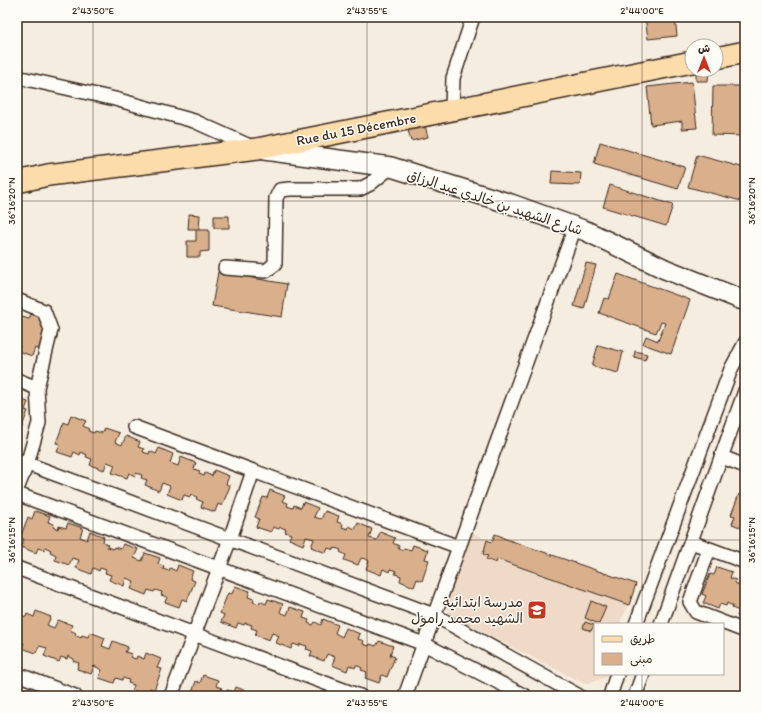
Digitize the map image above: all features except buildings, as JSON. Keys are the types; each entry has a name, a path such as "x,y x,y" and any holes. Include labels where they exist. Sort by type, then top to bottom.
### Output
{"main road":[{"path":"724,56 745,52"},
{"name":"Rue du 15 Décembre","path":"17,182 48,175 257,149 684,64"},
{"name":"شارع الشهيد بن خالدي عبد الرزاق","path":"257,149 391,167 511,204 586,231 665,269 745,301"}],"street":[{"path":"452,110 453,78 473,17"},
{"path":"17,77 115,100 194,121 257,149"},
{"path":"225,268 266,270 275,264 276,198 280,190 360,189 370,184 391,167"},
{"path":"405,696 575,227"},
{"path":"17,300 44,311 51,330 37,388 39,423 22,462 17,489"},
{"path":"636,623 731,369 745,343"},
{"path":"17,380 37,388"},
{"path":"661,623 745,391"},
{"path":"134,427 459,547"},
{"path":"722,458 745,466"},
{"path":"22,462 434,615 579,696"},
{"path":"171,696 230,539 253,471"},
{"path":"17,494 424,644 525,696"},
{"path":"691,542 745,562"},
{"path":"709,549 690,602 696,612 745,631"},
{"path":"17,568 360,696"},
{"path":"17,674 75,696"},
{"path":"610,696 617,675"},
{"path":"635,696 643,675"}],"shaded area":[{"name":"مدرسة ابتدائية الشهيد محمد رامول","path":"469,531 492,542 495,534 503,537 503,539 636,584 629,605 620,623 594,623 594,675 609,675 608,677 585,684 451,616 444,600"}],"place":[{"name":"مدرسة ابتدائية الشهيد محمد رامول","path":"537,610"}]}
